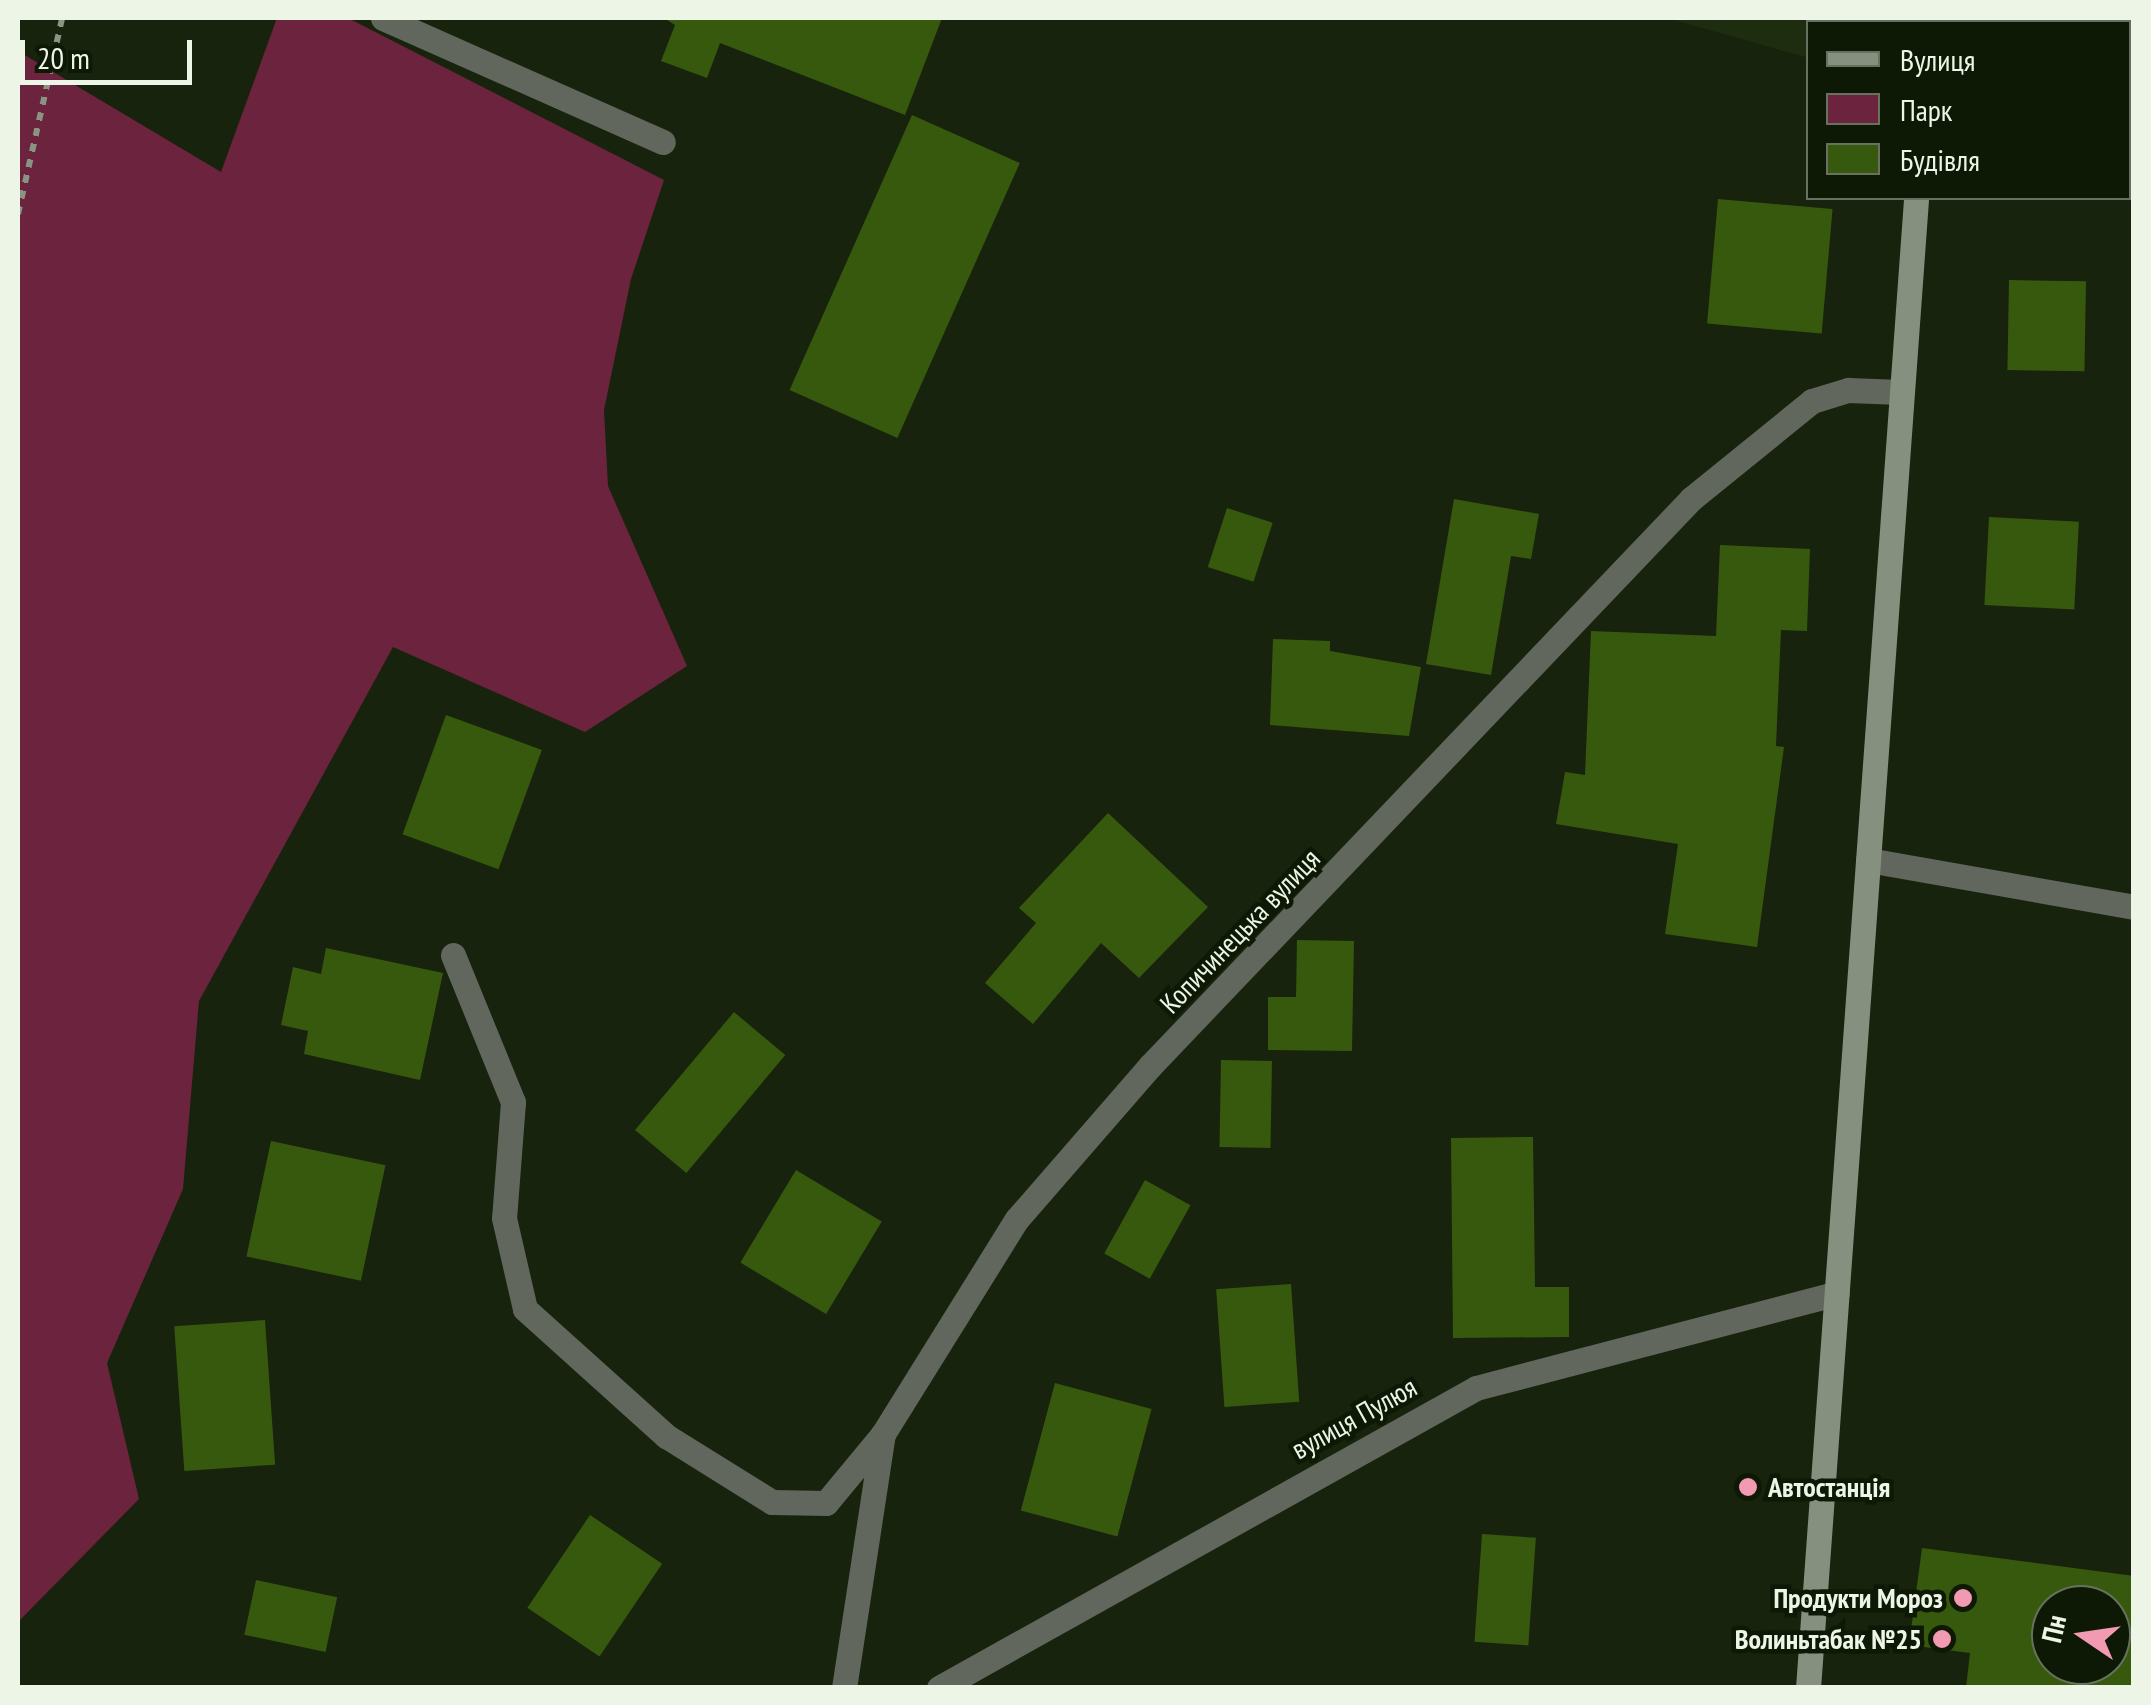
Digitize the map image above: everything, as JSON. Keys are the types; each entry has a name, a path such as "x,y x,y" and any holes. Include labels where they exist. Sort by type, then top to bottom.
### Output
{"main road":[{"path":"1808,1688 1916,200"}],"street":[{"path":"382,18 662,142"},
{"name":"Копичинецька вулиця","path":"844,1688 883,1434 1017,1219 1150,1066 1692,499 1812,402 1848,390 1901,392"},
{"path":"1868,860 2134,906"},
{"path":"453,955 514,1102 504,1218 524,1309 666,1436 772,1502 826,1503 883,1434"},
{"name":"вулиця Пулюя","path":"939,1688 1476,1388 1836,1293"}],"path":[{"path":"18,214 62,18"}],"shaded area":[{"path":"1667,18 1883,18 1806,20 1806,57"}],"green space":[{"path":"277,18 348,18 664,180 631,279 604,410 608,486 687,666 585,732 393,647 199,1001 183,1189 107,1363 139,1499 18,1622 18,51 221,172"}],"building":[{"path":"664,18 942,18 905,115 720,43 707,78 661,61 675,25"},
{"path":"912,115 1020,163 897,438 790,390"},
{"path":"1718,199 1833,209 1822,334 1707,324"},
{"path":"2009,280 2086,281 2084,371 2007,370"},
{"path":"1454,499 1539,514 1531,559 1511,556 1491,675 1426,664"},
{"path":"1227,508 1273,523 1253,582 1208,567"},
{"path":"1989,517 2079,522 2074,610 1984,605"},
{"path":"1720,545 1810,549 1807,631 1781,630 1776,746 1784,747 1757,947 1665,934 1678,844 1556,824 1565,772 1585,775 1591,631 1716,636"},
{"path":"1273,639 1330,641 1330,651 1421,667 1409,736 1270,725"},
{"path":"446,715 542,750 498,869 403,834"},
{"path":"1108,813 1208,907 1139,978 1101,943 1033,1024 985,983 1036,923 1019,908"},
{"path":"1297,940 1354,941 1352,1051 1268,1050 1268,997 1296,997"},
{"path":"326,948 443,973 420,1080 304,1054 308,1031 281,1025 293,967 321,974"},
{"path":"734,1012 785,1055 686,1173 635,1130"},
{"path":"1221,1060 1272,1061 1270,1148 1219,1147"},
{"path":"1533,1137 1535,1287 1569,1287 1569,1337 1453,1338 1451,1138"},
{"path":"271,1141 385,1165 361,1281 246,1256"},
{"path":"796,1170 882,1222 826,1314 740,1263"},
{"path":"1145,1180 1190,1205 1150,1279 1104,1253"},
{"path":"1291,1284 1299,1402 1224,1407 1216,1289"},
{"path":"265,1320 275,1465 184,1471 174,1326"},
{"path":"1055,1383 1152,1409 1117,1536 1021,1511"},
{"path":"590,1515 662,1564 599,1657 527,1608"},
{"path":"1482,1534 1536,1538 1528,1646 1474,1642"},
{"path":"1922,1548 2134,1576 2134,1688 1966,1688 1970,1653 1909,1645"},
{"path":"256,1580 337,1597 326,1652 244,1635"}],"place":[{"name":"Автостанція","path":"1748,1487"},
{"name":"Продукти Мороз","path":"1963,1598"},
{"name":"Волиньтабак №25","path":"1942,1639"}]}
